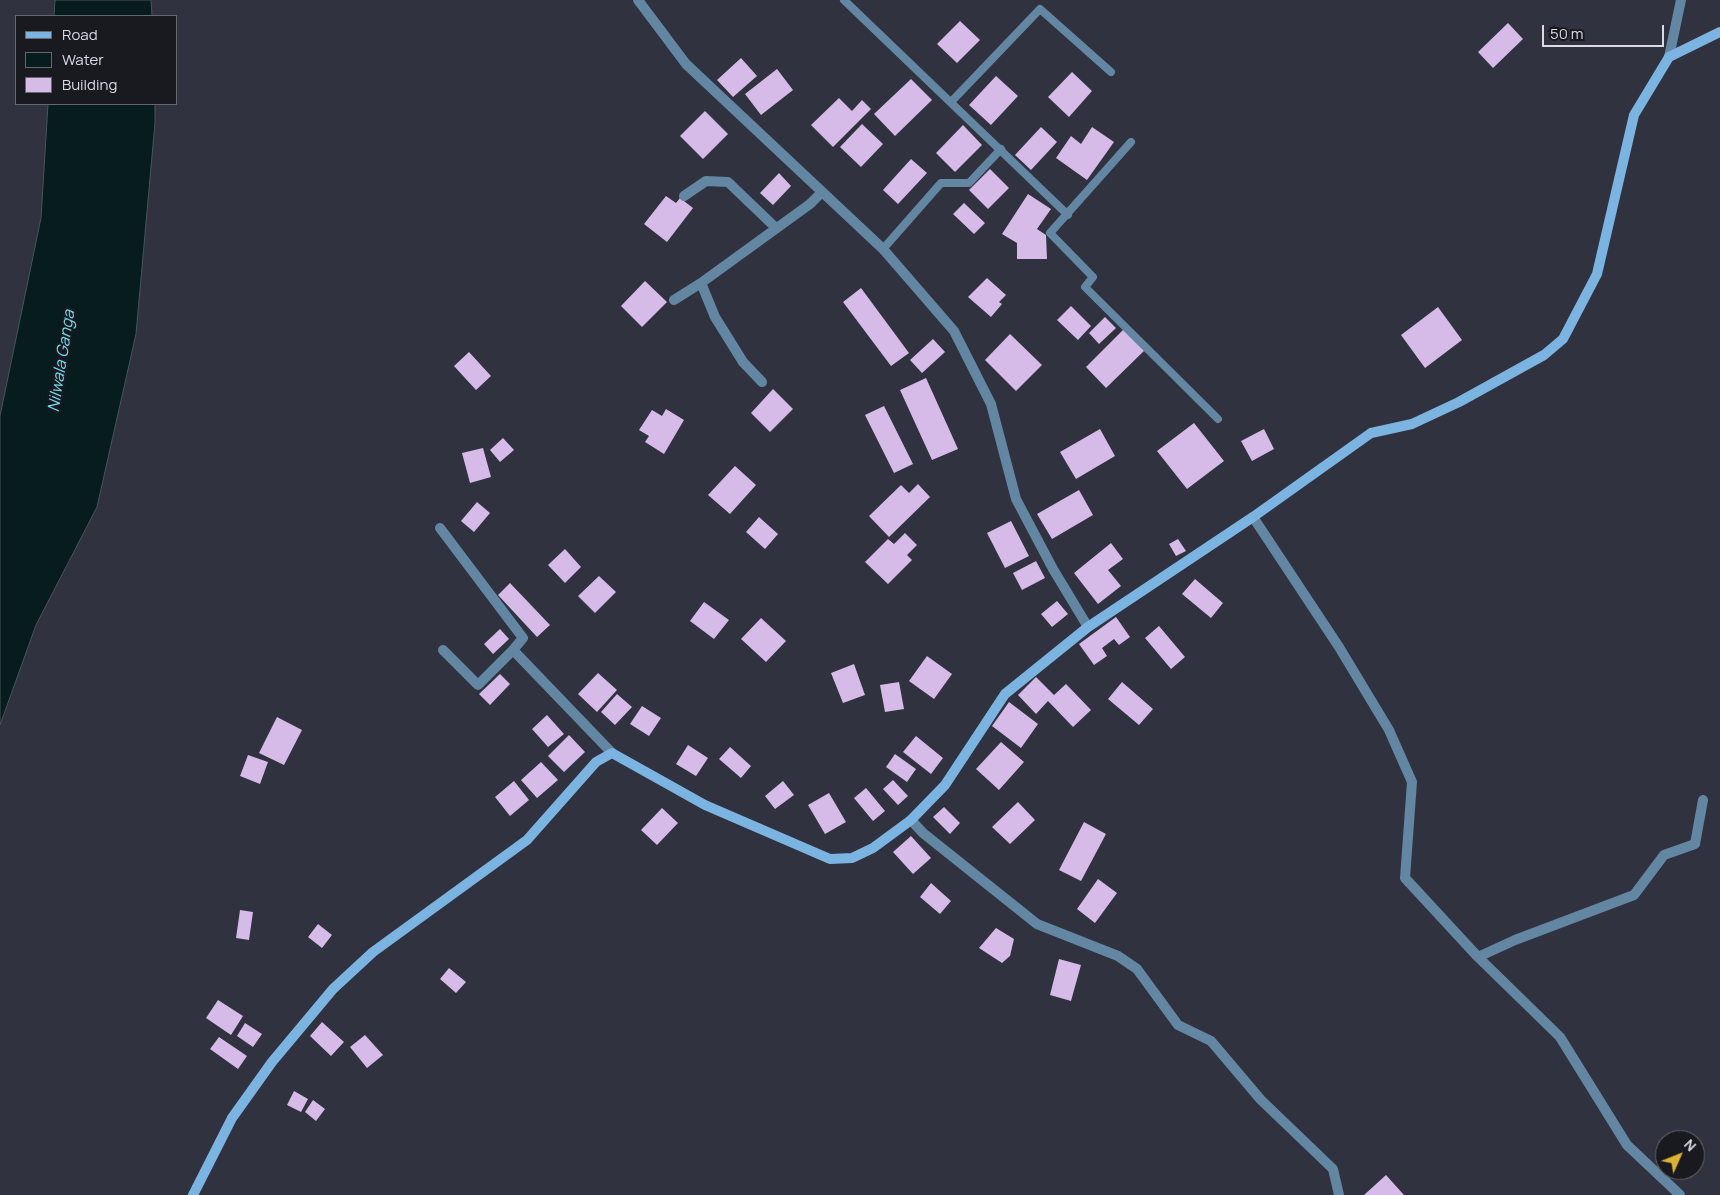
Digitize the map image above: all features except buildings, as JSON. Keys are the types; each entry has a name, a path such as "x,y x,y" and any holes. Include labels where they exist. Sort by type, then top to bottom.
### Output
{"main road":[{"path":"193,1195 219,1140 232,1118 272,1062 333,989 373,952 527,840 596,762 612,753 705,806 830,858 852,858 873,848 911,820 945,785 1005,694 1088,627 1253,517 1371,433 1412,424 1459,402 1544,355 1563,339 1597,274 1634,115 1669,57 1720,32"}],"street":[{"path":"638,0 686,64 883,249 954,331 991,404 1016,499 1053,569 1088,627"},
{"path":"1669,57 1682,0"},
{"path":"684,196 706,181 728,182 776,228"},
{"path":"674,300 701,283 810,204 822,193"},
{"path":"701,283 715,317 743,362 762,382"},
{"path":"1253,517 1344,655 1388,730 1412,782 1405,878 1478,957 1560,1037 1627,1145 1680,1195"},
{"path":"440,528 523,638 478,686 443,650"},
{"path":"513,650 612,753"},
{"path":"1478,957 1515,940 1634,895 1664,855 1695,844 1703,800"},
{"path":"911,820 923,833 1036,924 1118,956 1137,968 1178,1025 1211,1042 1261,1100 1333,1169 1339,1195"}],"lane":[{"path":"844,0 1068,215"},
{"path":"951,102 1040,10 1111,72"},
{"path":"1131,142 1050,233 1093,277 1084,287 1218,420"},
{"path":"883,249 941,183 969,184 1000,149"}],"water":[{"path":"55,0 151,0 152,15 54,15"},
{"name":"Nilwala Ganga","path":"48,105 155,105 136,334 97,507 36,625 0,725 0,416 41,218"}]}
